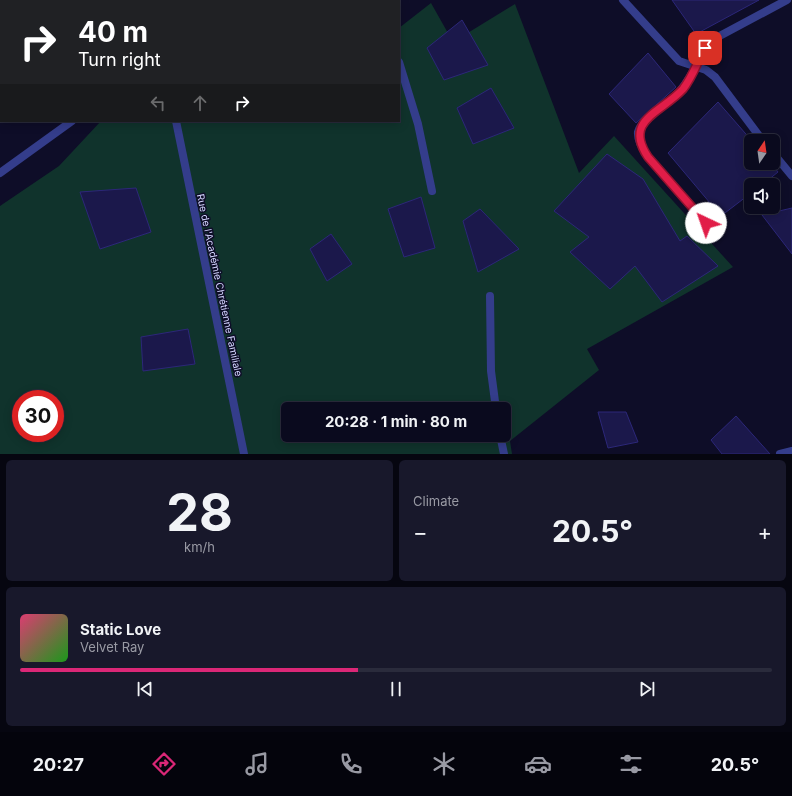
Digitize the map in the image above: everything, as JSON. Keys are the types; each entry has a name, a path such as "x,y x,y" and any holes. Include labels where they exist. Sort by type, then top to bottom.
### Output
{"street":[{"path":"623,0 679,61 695,66 715,77 758,134"},
{"path":"716,234 648,157 641,147 638,131 643,123 684,88 705,48 714,39 787,0"},
{"path":"400,65 418,124 432,191"},
{"path":"0,173 71,122"},
{"name":"Rue de l'Académie Chrétienne Familiale","path":"176,122 244,454"},
{"path":"780,161 792,176"},
{"path":"490,296 491,371 495,402"},
{"path":"501,442 504,454"},
{"path":"780,454 792,451"}],"green space":[{"path":"431,3 453,42 515,4 579,173 614,136 733,267 587,349 599,370 511,440 511,402 281,402 281,442 510,442 512,454 0,454 0,206 59,166 100,122 400,122 400,27"}],"building":[{"path":"672,0 759,0 696,34"},
{"path":"462,20 488,65 444,80 427,48"},
{"path":"648,53 676,87 636,123 609,94"},
{"path":"491,88 514,128 473,144 457,108"},
{"path":"718,102 746,134 744,134 744,170 776,170 778,172 771,178 744,178 744,198 721,216 668,153"},
{"path":"607,154 643,179 680,241 687,236 718,266 662,302 635,266 610,289 570,252 589,237 554,211"},
{"path":"136,188 151,232 100,249 80,192"},
{"path":"421,197 435,248 404,257 388,209"},
{"path":"792,208 792,254 762,215 780,214 780,211"},
{"path":"480,209 519,249 478,272 463,221"},
{"path":"331,234 352,264 327,281 310,249"},
{"path":"188,329 195,364 143,371 141,337"},
{"path":"598,412 626,412 638,442 608,448"},
{"path":"736,416 770,454 722,454 711,440"}],"route":[{"path":"705,48 684,88 643,123 638,131 641,147 648,157 706,223"}]}
